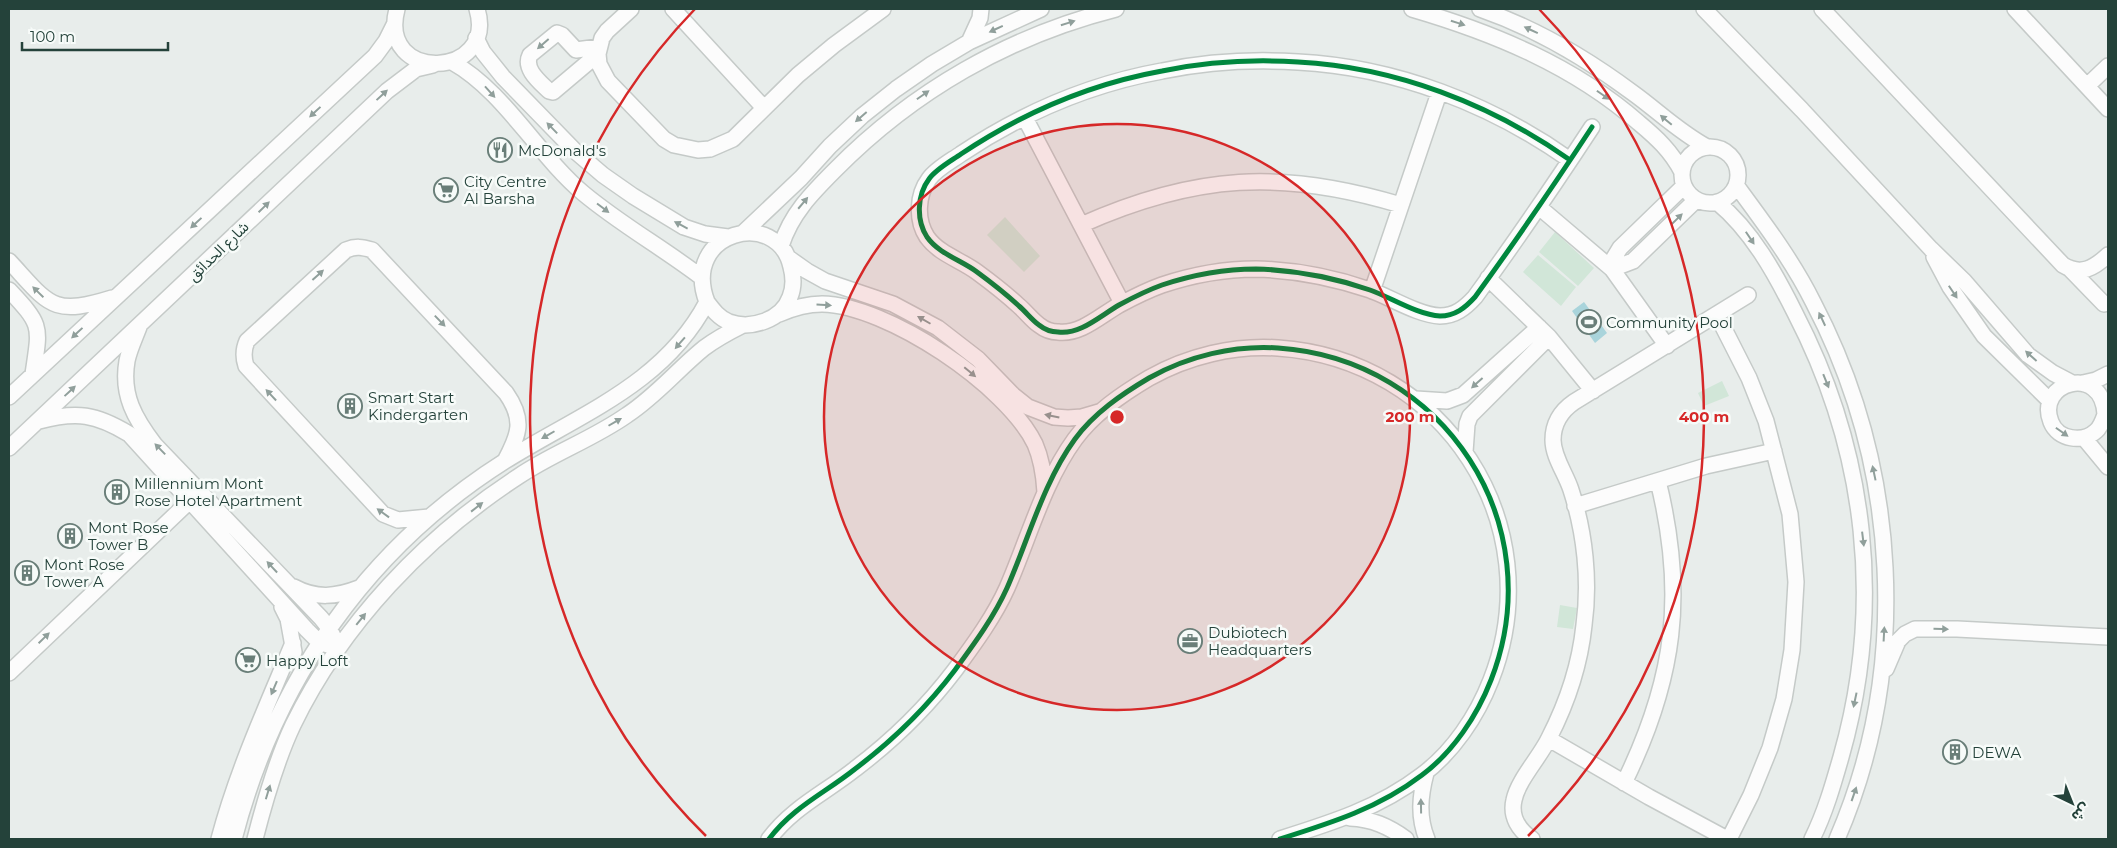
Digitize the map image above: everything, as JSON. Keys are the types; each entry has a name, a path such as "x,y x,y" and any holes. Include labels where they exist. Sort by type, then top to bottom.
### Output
{"street":[{"path":"9,397 375,56 386,41 394,25 397,9"},
{"path":"598,50 579,50 562,35 557,34 530,55 528,59 532,72 549,91 553,92 598,50 607,31 631,9"},
{"path":"673,9 764,108"},
{"path":"598,50 602,73 654,131 674,145 698,150 722,145 742,131 764,108 834,45 883,9"},
{"path":"970,42 980,18 981,9"},
{"path":"743,233 862,116 918,74 970,42 1038,9"},
{"path":"780,246 793,216 814,191 871,135 935,87 1010,45 1050,29 1116,9"},
{"path":"1412,9 1470,27 1505,41 1571,75 1629,114 1656,137 1675,159 1683,179 1687,192 1696,200 1717,202 1732,193 1738,176 1737,166 1732,158 1725,151 1716,147 1707,147 1693,152 1687,158 1683,179 1643,226 1627,241 1614,257 1610,268"},
{"path":"1480,9 1542,36 1576,54 1640,98 1682,132 1707,147"},
{"path":"1704,9 1802,110 1931,249 1964,281 2028,354 2053,373 2077,383 2092,387 2100,394 2104,403 2106,420 2097,430 2084,438 2070,438 2060,433 2052,424 2049,413 2050,401 2055,393 2063,386 2077,383 2096,380 2108,374"},
{"path":"1822,9 2063,265 2070,269 2104,304"},
{"path":"2015,9 2108,109"},
{"path":"480,13 476,38 468,50 452,62 466,69 484,85 557,168 583,193 701,277"},
{"path":"394,25 396,35 407,53 424,63 433,65"},
{"path":"476,38 483,52 503,77 575,151 603,175 684,227 705,234 728,237"},
{"path":"1570,160 1519,127 1484,110 1406,81 1336,66 1274,61 1194,65 1124,79 1057,102 985,138 929,178 920,196 919,217 927,236 942,251 998,287 1040,326 1053,332 1067,333 1081,328 1122,303 1162,285 1203,274 1244,269 1288,270 1323,276 1372,291 1422,312 1445,316 1457,313 1467,306 1539,207 1592,127"},
{"name":"شارع الحدائق","path":"9,448 386,91 416,69 452,62"},
{"path":"2087,86 2108,66"},
{"path":"1372,291 1439,92"},
{"path":"1025,118 1122,303"},
{"path":"1081,225 1119,208 1158,195 1198,186 1239,182 1280,181 1321,185 1362,193 1401,204"},
{"path":"1736,185 1791,261 1814,302 1834,344 1863,425 1875,478 1886,584 1884,638 1878,692 1869,737 1858,782 1836,839"},
{"path":"1610,268 1633,261 1696,200"},
{"path":"1717,202 1735,218 1749,237 1788,298 1811,343 1830,391 1845,440 1857,492 1864,545 1866,590 1862,654 1848,734 1835,778 1812,839"},
{"path":"1539,207 1610,268 1629,290 1667,346"},
{"path":"1643,226 1655,240"},
{"path":"743,326 728,322 716,314 707,302 702,290 701,277 705,261 714,247 728,237 743,233 757,234 770,238 780,246 790,259 806,271 825,281 893,304 938,328 978,358 1013,395 1028,407 1040,413 1068,418 1082,417 1100,411"},
{"path":"1588,249 1601,249 1627,241"},
{"path":"429,517 398,520 382,514 251,374 243,358 243,349 253,334 346,250 354,247 363,247 372,250 506,393 515,409 519,427 516,439 505,462"},
{"path":"1931,249 1943,277 1984,336 2050,401"},
{"path":"1629,290 1632,271 1641,253"},
{"path":"2070,269 2086,270 2094,267 2108,255"},
{"path":"777,315 790,299 794,279 790,259"},
{"path":"9,261 40,294 60,306 84,307 116,297"},
{"path":"1488,278 1544,332 1593,390"},
{"path":"9,290 34,318 38,328 33,374"},
{"path":"1532,839 1523,833 1516,823 1513,812 1514,800 1518,790 1549,739 1566,702 1584,626 1586,596 1586,566 1576,506 1553,443 1553,433 1556,424 1566,408 1593,390 1748,296"},
{"path":"329,628 359,588 399,545 429,517 470,484 596,409 650,372 687,336 707,302"},
{"path":"234,839 249,786 274,724 291,690 411,563 445,532 518,477 556,453 592,436 626,416 658,392 703,349 722,335 743,326 761,324 777,315 808,305 824,304 840,306 892,324 940,350 984,384 1026,430 1040,458 1044,473 1045,497"},
{"path":"1519,344 1523,328 1523,310"},
{"path":"1549,739 1624,783 1728,839 1751,795 1770,748 1784,700 1792,650 1796,582 1790,514 1766,421 1756,394 1717,315"},
{"path":"139,326 127,362 127,392 136,421 195,496 205,517 278,596 333,646"},
{"path":"1416,399 1439,401 1456,399 1463,395 1519,344 1544,332"},
{"path":"1465,452 1467,424 1470,416 1528,358 1544,332"},
{"path":"769,839 789,816 854,770 890,740 924,707 954,671 981,632 1005,592 1063,458 1077,436 1100,411 1150,378 1184,362 1221,351 1260,347 1301,350 1342,359 1380,376 1416,399 1445,426 1465,452 1491,499 1500,524 1507,558 1509,584 1506,628 1499,662 1486,694 1468,724 1447,752 1426,773 1387,798 1346,818 1280,839"},
{"path":"1528,358 1540,354 1564,354"},
{"path":"1502,360 1513,372"},
{"path":"37,421 61,415 85,415 109,422 129,434 288,584 329,628 333,646 282,750 267,793 255,839"},
{"path":"2084,438 2108,468"},
{"path":"1576,506 1706,466 1774,451"},
{"path":"1624,783 1641,748 1655,712 1665,674 1671,636 1674,605 1673,566 1666,512 1658,481"},
{"path":"9,672 195,496"},
{"path":"168,521 188,514 205,517"},
{"path":"288,584 306,593 326,596 343,594 359,588"},
{"path":"278,596 288,619 293,643 294,658 291,690"},
{"path":"1878,692 1898,641 1905,634 1914,630 1957,629 2108,637"},
{"path":"219,839 245,755 293,643"},
{"path":"245,755 274,724"},
{"path":"1426,773 1421,791 1420,810 1427,839"},
{"path":"1346,818 1367,819 1388,826 1406,839"}],"green space":[{"path":"1005,217 1040,256 1024,272 987,235"},
{"path":"1555,232 1594,268 1578,286 1539,252"},
{"path":"1538,255 1576,287 1561,306 1523,272"},
{"path":"1722,381 1729,396 1704,406 1698,393"},
{"path":"1560,605 1577,608 1573,629 1557,627"}],"water":[{"name":"Community Pool","path":"1584,302 1607,333 1595,343 1572,311"}],"cycle path":[{"path":"1570,160 1540,140 1508,122 1475,106 1406,80 1334,65 1281,61 1212,63 1162,71 1109,84 1057,102 1032,114 984,139 932,175 922,192 919,208 923,230 932,243 993,284 1022,308 1036,323 1045,329 1053,331 1066,332 1082,328 1119,305 1162,285 1209,273 1244,269 1285,271 1342,281 1370,290 1431,315 1445,316 1459,311 1475,297 1534,213 1563,170 1592,127"},
{"path":"769,839 788,818 844,778 896,735 933,697 955,670 996,609 1007,588 1037,511 1054,474 1075,439 1091,421 1129,391 1164,370 1195,358 1245,348 1278,348 1337,359 1390,383 1434,417 1470,460 1494,509 1507,564 1506,621 1491,680 1479,707 1454,744 1444,756 1422,775 1389,797 1336,820 1280,839"}],"place":[{"name":"McDonald's","path":"500,150"},
{"name":"City Centre Al Barsha","path":"446,190"},
{"name":"Community Pool","path":"1589,322"},
{"name":"Smart Start Kindergarten","path":"350,406"},
{"name":"Millennium Mont Rose Hotel Apartment","path":"117,492"},
{"name":"Mont Rose Tower B","path":"70,536"},
{"name":"Mont Rose Tower A","path":"27,573"},
{"name":"Dubiotech Headquarters","path":"1190,641"},
{"name":"Happy Loft","path":"248,660"},
{"name":"DEWA","path":"1955,752"}]}
